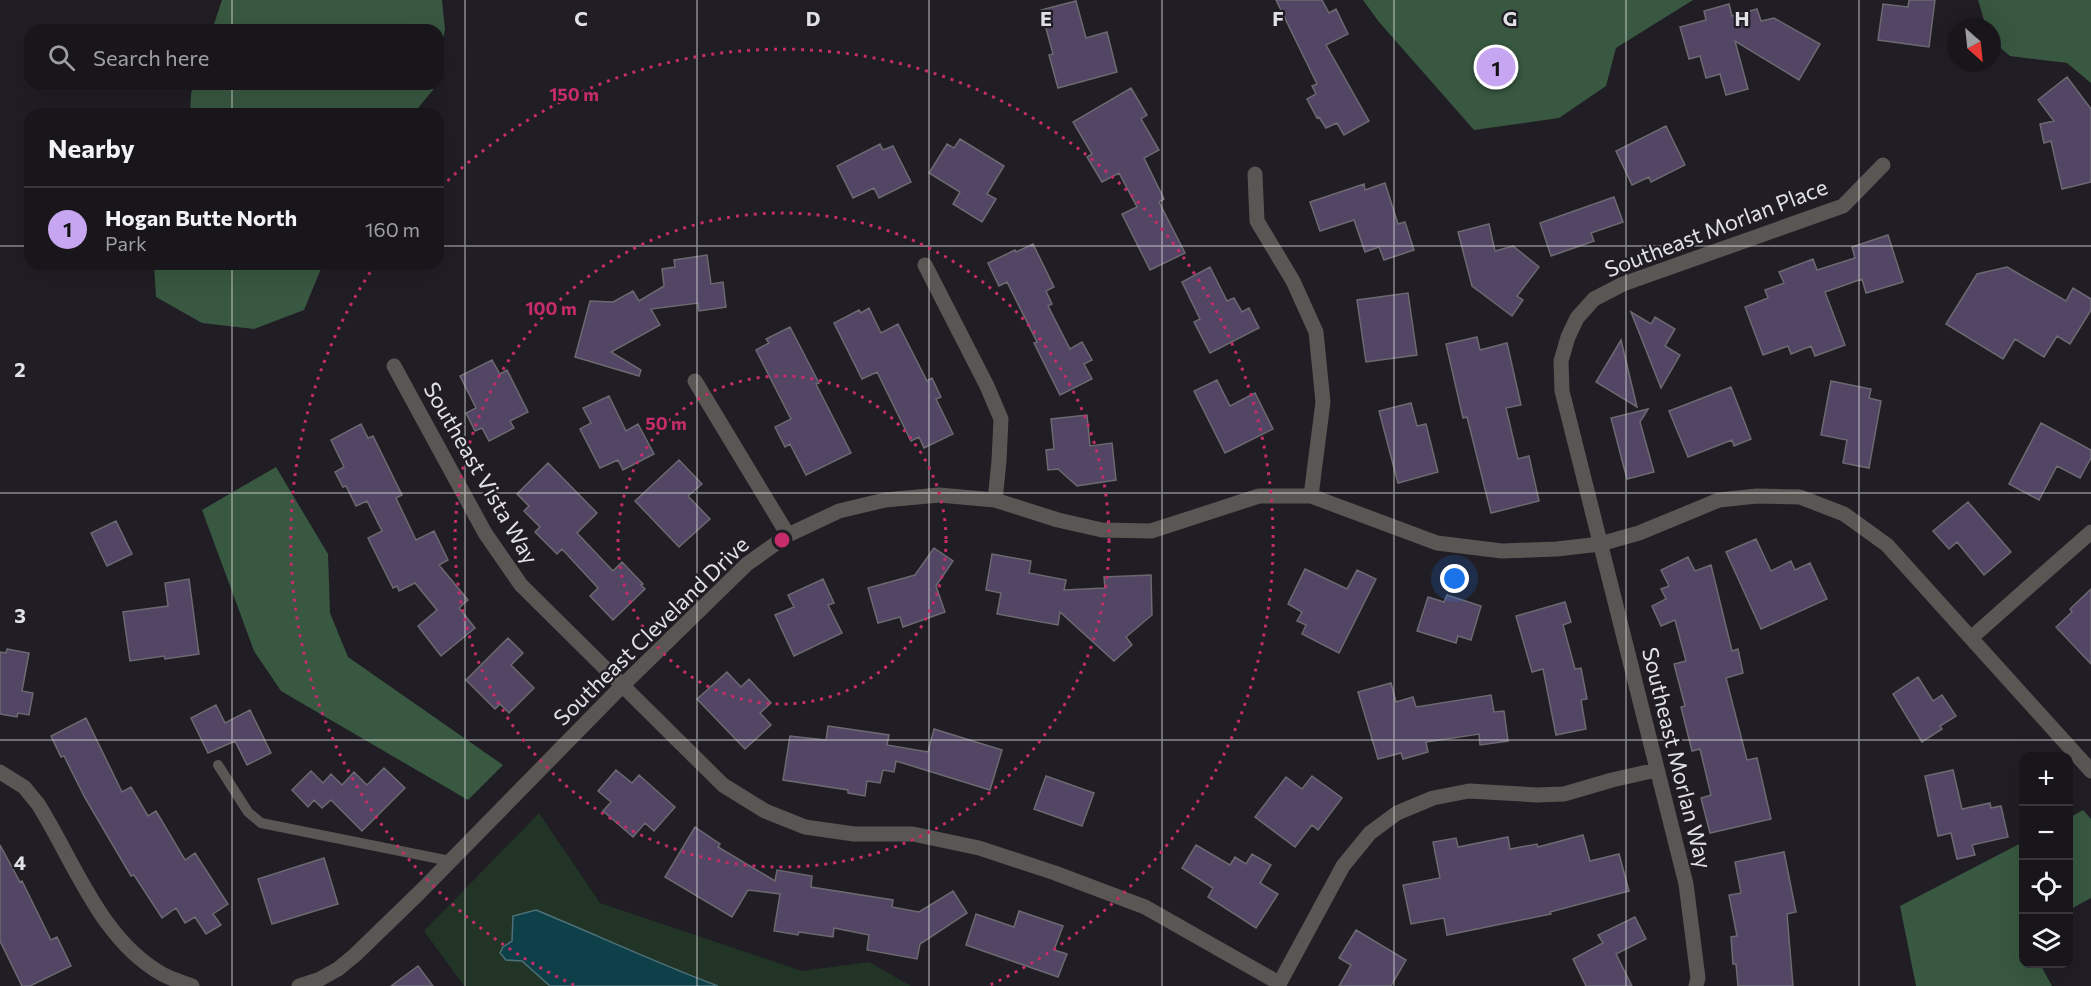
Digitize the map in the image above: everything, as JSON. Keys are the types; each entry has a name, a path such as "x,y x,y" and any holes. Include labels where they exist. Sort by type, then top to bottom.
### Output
{"street":[{"name":"Southeast Morlan Place","path":"1600,544 1562,391 1561,361 1576,318 1594,299 1623,284 1843,206 1883,165"},
{"path":"1255,174 1257,221 1293,282 1316,332 1323,402 1311,496"},
{"path":"925,265 987,386 1001,419 995,500"},
{"name":"Southeast Vista Way","path":"394,366 500,557 521,585 723,785 765,811 805,827 854,834 913,834 979,848 1055,873 1145,907 1278,984"},
{"path":"695,381 788,535"},
{"name":"Southeast Cleveland Drive","path":"299,986 322,983 355,955 622,686 747,564 788,535 839,512 885,500 939,495 995,500 1058,520 1102,530 1151,531 1259,496 1311,496 1437,543 1502,551 1557,549 1600,544 1639,533 1719,500 1757,496 1800,497 1844,514 1887,545 2091,771"},
{"path":"1971,638 2091,532"},
{"name":"Southeast Morlan Way","path":"1600,544 1686,884 1698,978 1696,986"},
{"path":"1278,984 1344,866 1370,833 1397,813 1433,798 1469,791 1537,795 1564,794 1656,770"},
{"path":"0,772 24,787 38,804 111,929 127,947 162,974 192,986"}],"lane":[{"path":"218,765 248,812 261,823 450,861"}],"green space":[{"path":"222,0 442,0 445,29 444,34 444,24 214,24"},
{"path":"1363,0 1693,0 1616,48 1606,86 1559,118 1474,130 1379,22"},
{"path":"1978,0 2091,0 2091,83 2067,63 2010,56 2001,48 2001,18 1983,18"},
{"path":"192,90 433,90 418,108 190,108"},
{"path":"154,270 321,270 304,310 254,329 202,323 156,297"},
{"path":"276,467 328,554 330,613 348,657 503,765 468,800 281,691 254,651 202,510"},
{"path":"2083,810 2091,819 2091,898 2073,908 2073,860 2073,816"},
{"path":"539,813 600,903 802,971 869,962 911,986 464,986 424,931"},
{"path":"2019,844 2019,968 2042,968 2052,986 1916,986 1900,906"}],"water":[{"path":"536,910 718,986 550,986 522,961 506,960 500,953 503,947 512,941 513,916"}],"building":[{"path":"1276,0 1322,0 1329,13 1336,9 1348,34 1326,45 1369,121 1344,135 1337,123 1326,128 1319,117 1317,118 1307,99 1316,94 1312,86 1317,84"},
{"path":"1909,0 1935,0 1929,47 1878,40 1883,4 1908,7"},
{"path":"1076,1 1086,38 1107,32 1117,72 1058,88 1049,55 1053,54 1041,10"},
{"path":"1729,4 1732,16 1757,9 1761,21 1774,18 1820,44 1799,80 1735,41 1748,89 1726,95 1720,74 1706,78 1700,56 1689,59 1680,27 1706,20 1704,11"},
{"path":"2067,77 2091,109 2091,182 2062,189 2051,141 2044,143 2040,124 2054,121 2038,100"},
{"path":"1131,88 1147,115 1141,119 1159,150 1144,158 1164,199 1159,202 1185,253 1150,270 1122,214 1137,207 1119,173 1102,182 1087,157 1092,154 1073,122"},
{"path":"1666,126 1685,165 1651,182 1649,177 1632,185 1616,151"},
{"path":"960,139 1004,166 987,194 996,199 982,222 953,204 960,192 929,173 947,144 954,148"},
{"path":"880,144 883,150 893,146 911,182 879,198 874,188 853,198 837,166"},
{"path":"1385,183 1398,224 1405,222 1414,250 1384,260 1379,247 1365,252 1354,220 1320,231 1310,202 1364,184 1365,190"},
{"path":"1614,197 1623,222 1591,233 1594,241 1551,256 1540,223"},
{"path":"1489,224 1495,251 1513,246 1539,267 1517,296 1523,300 1512,316 1472,286 1458,232"},
{"path":"1888,235 1903,282 1866,293 1862,279 1825,292 1845,345 1815,356 1811,346 1791,354 1788,346 1763,355 1745,307 1768,298 1765,290 1784,283 1779,272 1813,259 1817,270 1855,258 1852,247"},
{"path":"1033,244 1054,287 1046,291 1052,304 1048,306 1070,349 1082,342 1092,360 1084,364 1092,379 1060,395 1007,282 999,286 988,263"},
{"path":"707,255 711,284 723,282 726,307 699,311 698,303 651,309 660,325 611,352 641,370 639,376 575,357 590,301 613,302 633,291 639,301 664,286 662,269 675,267 674,260"},
{"path":"1210,267 1227,301 1234,298 1242,312 1249,308 1259,328 1210,353 1194,322 1200,319 1182,282"},
{"path":"2007,267 2066,301 2073,288 2091,299 2091,310 2070,344 2057,336 2044,357 2015,339 2003,359 1946,324 1977,274"},
{"path":"1408,293 1417,355 1366,362 1357,300"},
{"path":"869,308 881,333 898,324 927,381 932,378 941,397 936,399 953,434 924,448 919,437 911,441 877,372 862,379 834,323 859,310 861,313"},
{"path":"1631,312 1651,324 1655,317 1675,329 1665,346 1680,355 1661,388"},
{"path":"790,327 851,453 806,475 790,444 785,447 775,427 791,419 756,350 769,343 766,339"},
{"path":"1477,337 1480,350 1507,343 1521,405 1506,408 1518,459 1529,456 1539,501 1491,513 1467,417 1463,418 1446,344"},
{"path":"1621,340 1637,407 1596,382"},
{"path":"492,360 500,374 507,370 528,412 510,421 514,428 489,441 482,428 475,431 466,413 476,408 460,376"},
{"path":"1217,380 1230,406 1255,393 1273,429 1225,453 1194,391"},
{"path":"1831,381 1871,389 1869,398 1881,401 1869,468 1843,463 1847,440 1821,435"},
{"path":"1731,387 1751,439 1734,446 1732,440 1688,457 1669,411"},
{"path":"609,396 626,431 638,424 654,454 623,470 618,460 600,468 580,429 591,423 583,408"},
{"path":"1411,403 1417,426 1426,424 1438,472 1398,483 1379,411"},
{"path":"1648,409 1640,422 1654,472 1627,479 1611,418"},
{"path":"1087,415 1090,446 1112,443 1116,480 1077,486 1058,469 1048,470 1046,450 1054,449 1051,419"},
{"path":"2041,423 2091,450 2091,458 2080,478 2057,466 2039,500 2009,484"},
{"path":"361,424 368,438 373,436 402,495 396,498 416,540 434,531 448,560 439,565 468,600 459,608 475,628 441,656 418,626 437,610 415,583 399,591 397,586 393,588 368,538 382,531 367,501 356,506 346,486 343,487 335,472 344,467 331,440"},
{"path":"679,460 702,484 688,496 710,519 679,547 635,501"},
{"path":"548,463 597,513 577,533 613,571 622,562 643,584 641,585 645,589 613,620 590,596 598,588 562,549 557,554 535,532 540,527 524,511 529,506 517,494"},
{"path":"1968,502 2011,552 1984,575 1957,542 1949,549 1933,531"},
{"path":"116,521 132,554 107,566 91,533"},
{"path":"1756,539 1771,571 1791,561 1795,570 1810,563 1827,599 1761,629 1726,552"},
{"path":"934,548 953,561 936,586 945,612 903,627 900,617 878,623 868,588 915,575"},
{"path":"992,554 1031,561 1029,573 1066,580 1064,590 1105,588 1104,577 1151,575 1152,615 1126,637 1132,645 1114,661 1060,612 1058,625 997,614 1001,593 986,590"},
{"path":"1688,557 1695,571 1711,565 1732,651 1738,649 1743,673 1726,678 1747,760 1757,758 1771,819 1710,833 1701,798 1711,795 1700,749 1692,751 1681,707 1685,706 1674,664 1686,661 1675,620 1661,626 1652,606 1666,599 1661,589 1669,586 1661,570"},
{"path":"1305,569 1347,589 1357,570 1376,579 1339,653 1302,634 1306,625 1297,621 1302,612 1288,604"},
{"path":"189,579 199,654 130,661 123,612 168,606 165,583"},
{"path":"823,579 834,603 828,605 842,633 794,656 775,615 794,607 788,595"},
{"path":"2091,589 2091,664 2056,627 2072,612 2070,609"},
{"path":"1447,595 1481,606 1471,640 1458,636 1456,643 1417,631 1428,597 1444,602"},
{"path":"1565,602 1571,622 1563,625 1575,669 1581,668 1587,699 1581,700 1586,729 1556,735 1543,669 1532,672 1516,616"},
{"path":"508,638 523,653 511,665 534,688 509,713 500,704 495,709 466,680"},
{"path":"7,649 29,653 22,691 33,693 29,715 18,713 17,717 0,714 0,652 6,653"},
{"path":"727,672 741,687 749,679 771,703 760,713 771,725 745,749 697,699"},
{"path":"1918,677 1933,701 1942,695 1956,716 1940,726 1942,729 1922,742 1893,694"},
{"path":"1391,683 1396,702 1413,697 1416,707 1491,695 1494,712 1504,711 1508,741 1480,745 1479,734 1426,742 1428,752 1403,759 1401,753 1378,759 1358,692"},
{"path":"216,705 225,723 250,710 271,753 247,765 235,741 208,753 191,718"},
{"path":"86,718 122,792 131,787 148,816 156,811 185,860 195,853 228,904 213,914 221,925 206,934 195,917 185,923 176,908 162,918 134,875 131,876 51,736"},
{"path":"828,726 889,735 887,745 928,752 934,729 1002,750 990,790 896,761 894,772 883,770 880,783 867,781 865,796 848,793 848,790 783,780 790,736 826,740"},
{"path":"384,768 405,788 362,831 331,800 322,808 314,800 308,807 292,790 311,771 323,783 331,774 342,785 354,772 367,785"},
{"path":"616,770 632,783 639,775 675,807 654,831 645,823 633,837 603,811 611,802 598,791"},
{"path":"1953,770 1962,809 1990,803 1991,808 2001,806 2008,837 1972,845 1975,855 1957,859 1951,833 1938,836 1925,776"},
{"path":"1046,776 1094,793 1082,826 1034,809"},
{"path":"1312,776 1342,798 1318,830 1312,825 1295,847 1255,817 1286,777 1302,789"},
{"path":"695,827 720,844 718,847 775,881 777,870 812,876 811,887 893,900 892,907 919,912 953,891 967,913 920,944 917,959 867,950 869,935 834,928 833,937 774,931 780,894 748,890 732,917 665,877"},
{"path":"1583,835 1590,861 1619,854 1629,891 1550,912 1551,914 1447,935 1444,918 1411,924 1403,885 1440,878 1433,842 1456,838 1458,847 1508,837 1510,849 1537,844 1538,847"},
{"path":"0,845 20,882 22,881 51,940 57,937 71,966 30,986 22,986 0,941"},
{"path":"1196,845 1230,865 1235,857 1246,864 1252,854 1271,865 1260,883 1278,894 1256,928 1208,897 1213,888 1182,868"},
{"path":"1784,852 1796,912 1787,914 1793,986 1738,986 1736,964 1733,964 1731,937 1737,936 1729,895 1741,893 1735,862"},
{"path":"324,858 338,904 272,924 258,879"},
{"path":"1019,911 1063,926 1054,950 1067,954 1058,977 966,945 976,914 1014,927"},
{"path":"1635,917 1646,939 1616,954 1632,986 1586,986 1573,959 1603,943 1598,935"},
{"path":"1356,930 1406,960 1391,986 1339,986 1351,965 1339,958"},
{"path":"418,966 433,986 391,986"}],"place":[{"name":"Hogan Butte North","path":"1496,67"}]}
